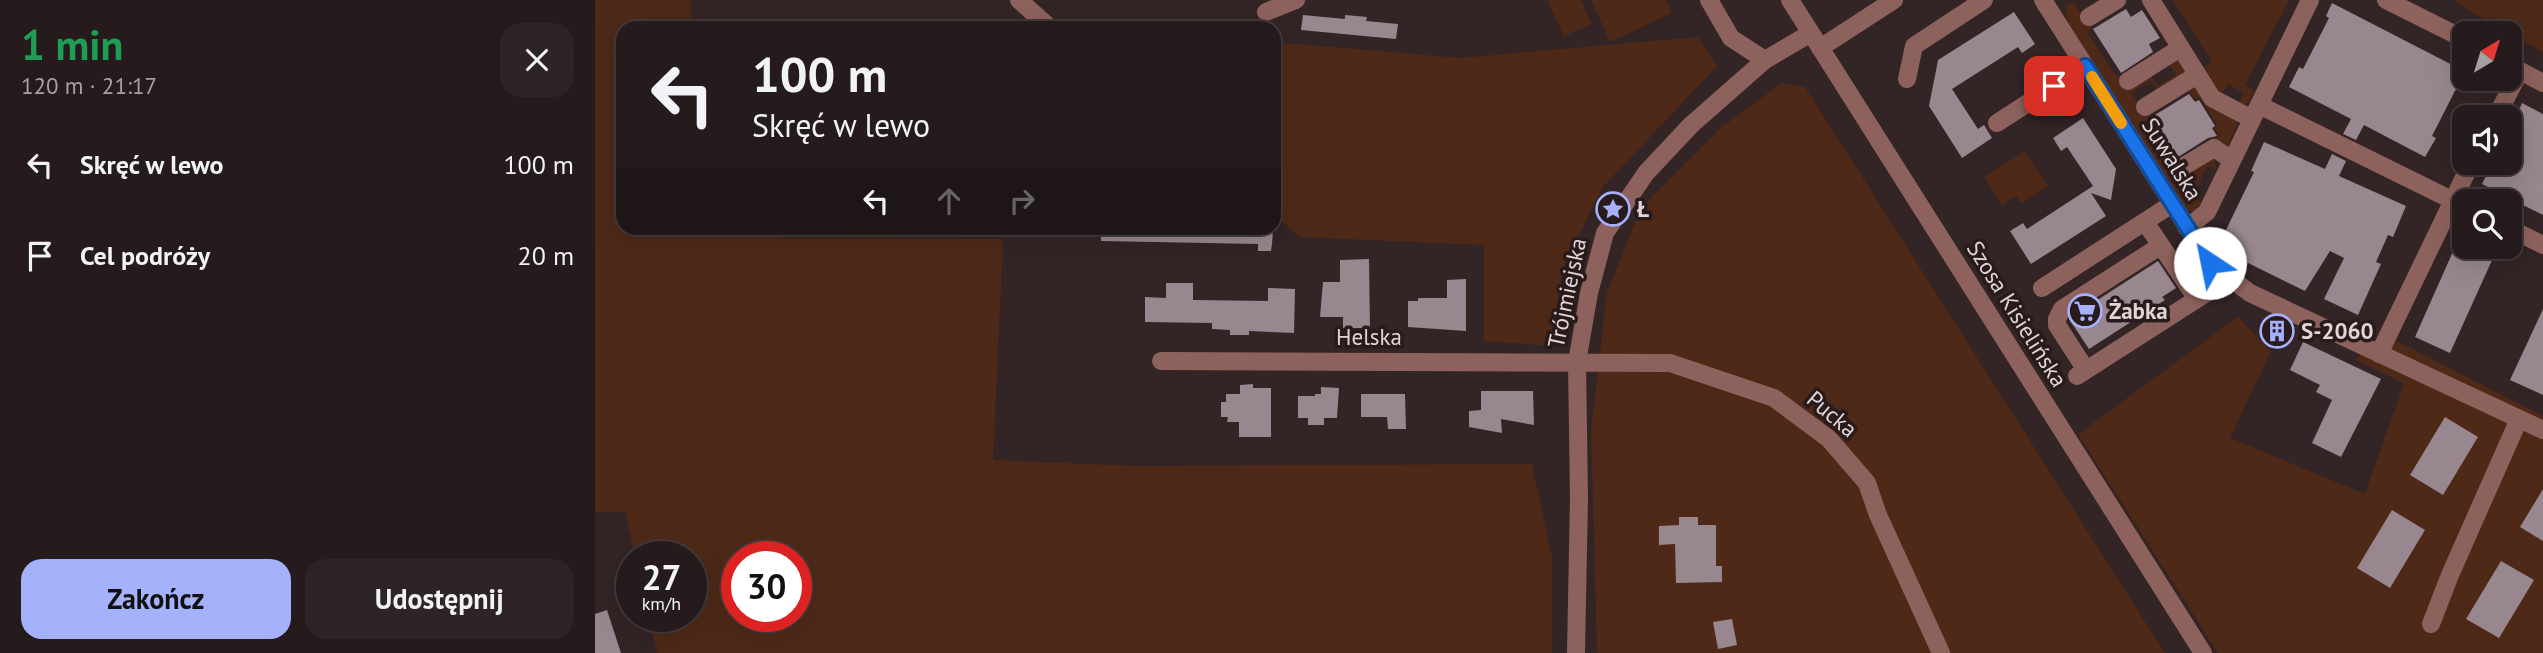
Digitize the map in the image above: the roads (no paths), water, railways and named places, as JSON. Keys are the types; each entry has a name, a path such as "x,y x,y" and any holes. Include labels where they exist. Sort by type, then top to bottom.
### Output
{"street":[{"path":"1019,0 1042,21"},
{"path":"1266,12 1296,0"},
{"path":"1709,0 1731,38 1765,60"},
{"name":"Szosa Kisielińska","path":"1790,0 2203,653"},
{"path":"1907,79 1914,46 1984,0"},
{"path":"2089,17 2117,0"},
{"path":"2151,0 2212,98 2255,112 2452,199"},
{"path":"2187,228 2207,212 2310,0"},
{"path":"2386,0 2452,34"},
{"name":"Trójmiejska","path":"1576,653 1579,498 1577,362 1589,293 1605,233 1654,164 1691,125 1765,60 1815,41 1891,1"},
{"name":"Suwalska","path":"2050,2 2085,66 2210,263 2250,293 2543,430"},
{"path":"2128,81 2180,48"},
{"path":"1997,123 2085,66"},
{"path":"2522,72 2543,83"},
{"path":"2145,107 2197,75"},
{"path":"2184,166 2214,148 2232,160"},
{"path":"2042,288 2172,204"},
{"path":"2379,354 2452,214"},
{"path":"2145,222 2197,299"},
{"path":"2522,234 2543,245"},
{"path":"2160,247 2062,309 2057,324 2081,373 2230,278"},
{"name":"Helska","path":"1161,361 1577,362"},
{"name":"Pucka","path":"1577,362 1670,363 1774,398 1829,439 1867,483 1878,515 1941,653"},
{"path":"2431,624 2519,419"}],"place":[{"name":"Ł","path":"1613,209"},
{"name":"Żabka","path":"2085,311"},
{"name":"S-2060","path":"2277,331"}]}
